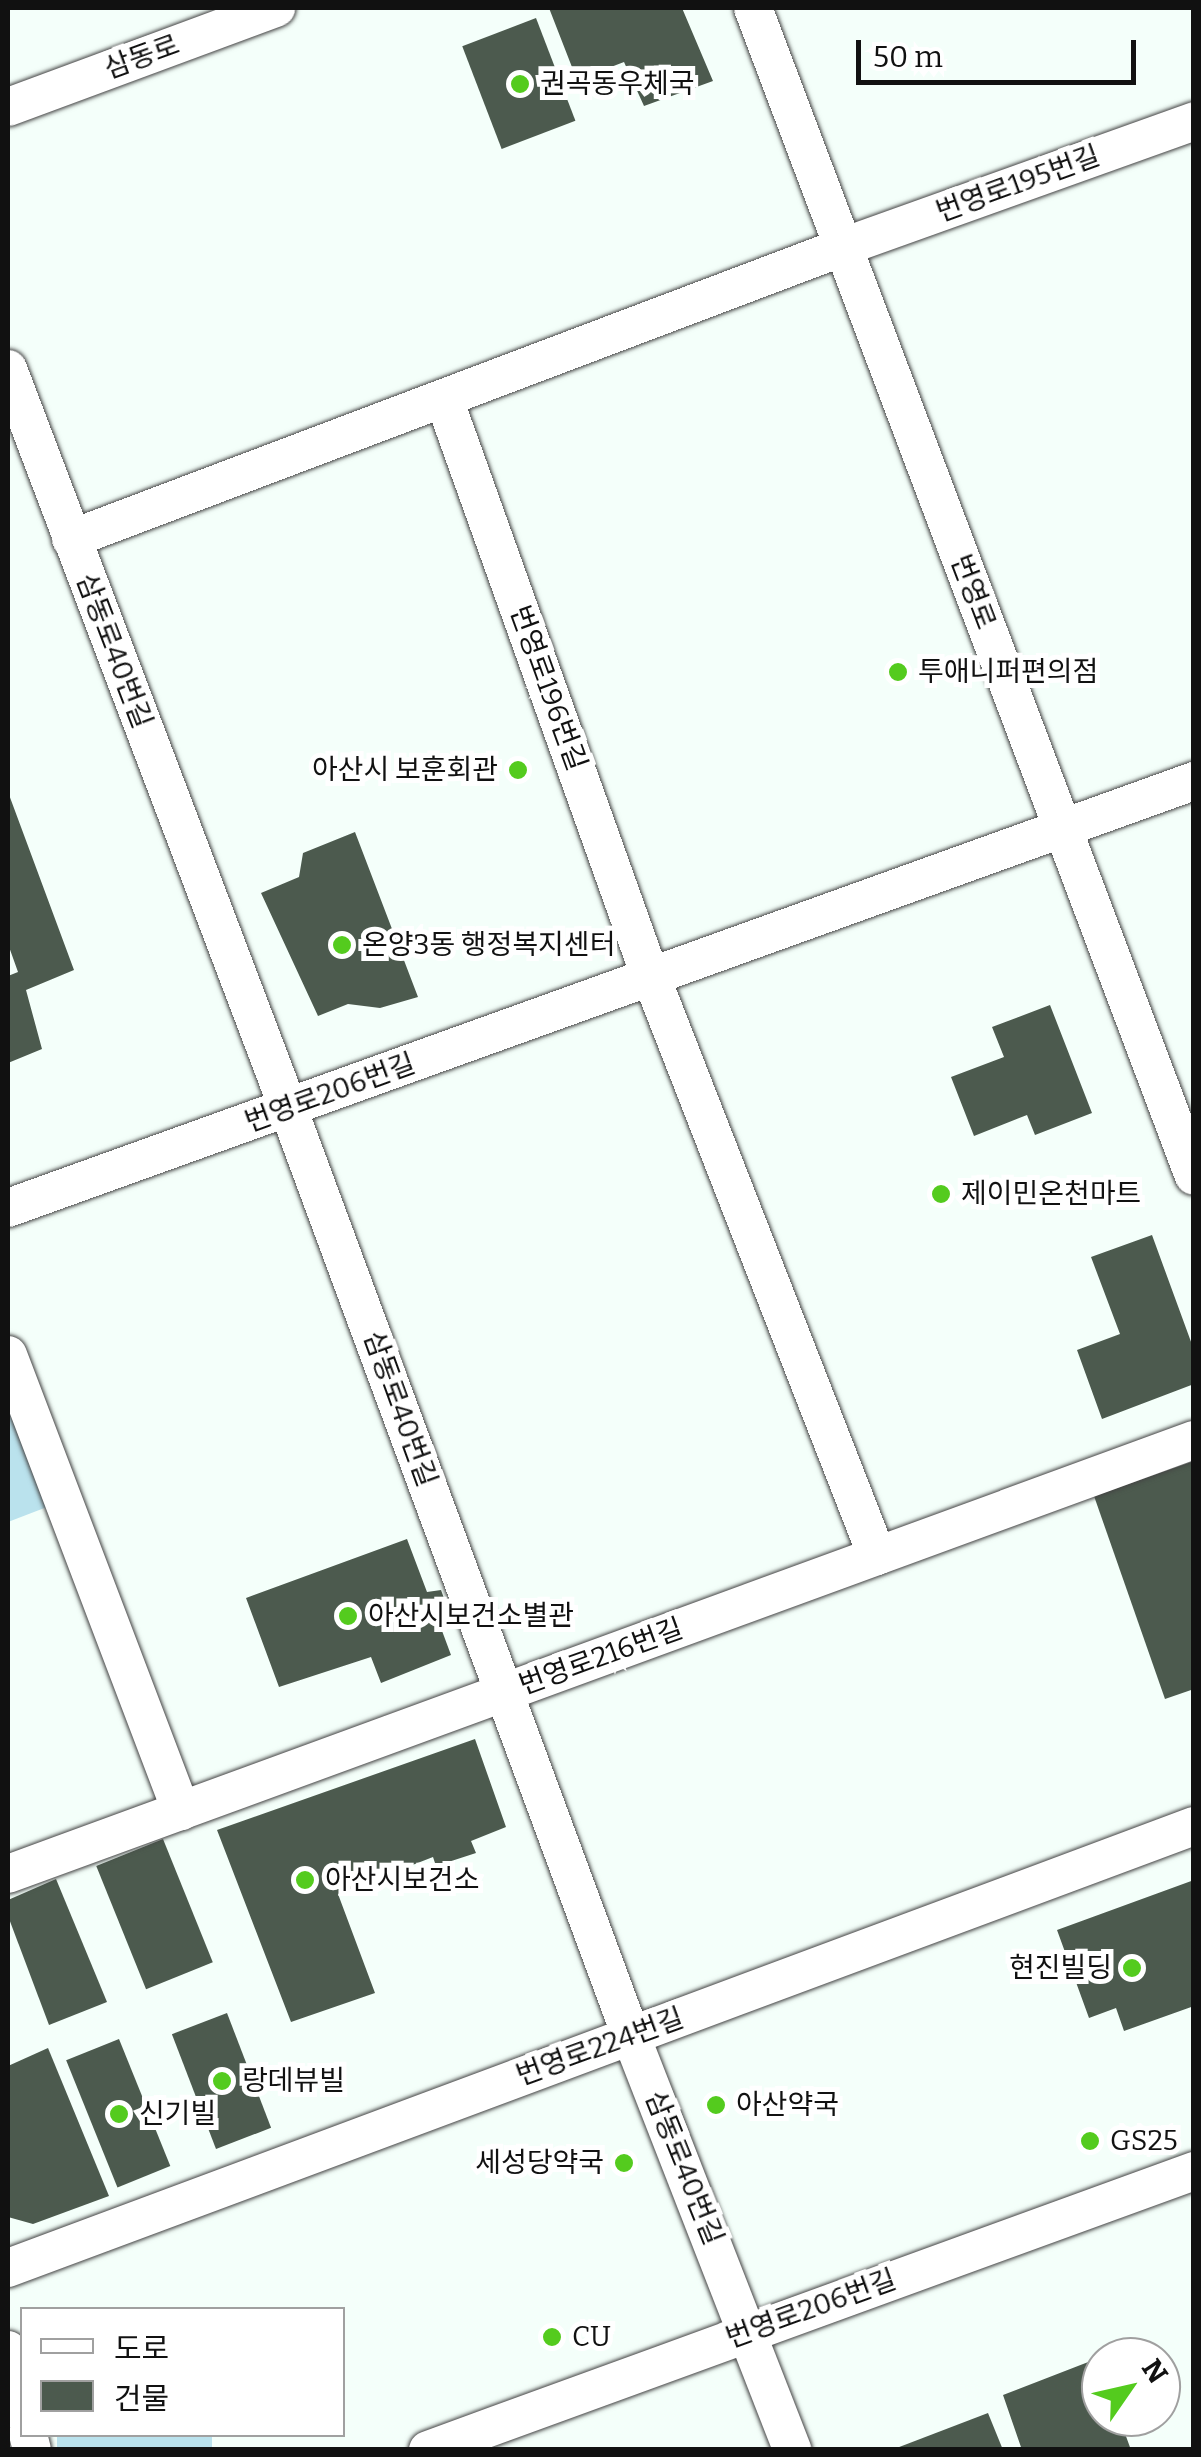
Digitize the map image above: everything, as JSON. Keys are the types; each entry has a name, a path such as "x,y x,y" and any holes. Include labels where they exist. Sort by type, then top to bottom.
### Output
{"street":[{"name":"삼동로","path":"8,107 276,8"},
{"name":"번영로","path":"753,8 1194,1176"},
{"name":"번영로195번길","path":"843,246 1194,121"},
{"path":"72,539 843,246"},
{"name":"삼동로40번길","path":"8,368 288,1108 631,2036 792,2450"},
{"name":"번영로196번길","path":"444,399 652,978"},
{"name":"번영로206번길","path":"8,1208 1194,781"},
{"path":"652,978 877,1556"},
{"path":"8,1356 180,1810"},
{"name":"번영로216번길","path":"8,1874 1194,1440"},
{"name":"번영로224번길","path":"8,2268 1194,1826"},
{"name":"번영로206번길","path":"428,2450 1194,2171"},
{"path":"8,2350 20,2403"}],"shaded area":[{"path":"8,1409 47,1507 8,1522"},
{"path":"57,2437 212,2437 212,2449 57,2449"}],"building":[{"path":"549,8 682,8 713,81 644,106 624,62 577,80"},
{"name":"권곡동우체국","path":"536,18 575,121 502,149 462,46"},
{"path":"8,792 74,970 26,990 42,1049 8,1063 8,976 18,972 8,944"},
{"name":"온양3동 행정복지센터","path":"355,832 418,997 380,1008 348,1004 318,1016 261,893 299,877 303,853"},
{"path":"1050,1005 1092,1113 1035,1135 1027,1115 974,1136 951,1077 1004,1057 992,1027"},
{"path":"1152,1235 1194,1350 1194,1384 1102,1419 1077,1350 1120,1334 1091,1257"},
{"path":"1194,1461 1194,1689 1165,1699 1094,1496"},
{"name":"아산시보건소별관","path":"407,1539 427,1592 441,1590 449,1612 438,1620 451,1655 381,1683 371,1657 279,1687 246,1598"},
{"name":"아산시보건소","path":"475,1739 506,1827 471,1841 476,1853 436,1866 433,1857 338,1894 375,1993 291,2022 217,1830"},
{"path":"163,1839 213,1962 146,1989 96,1866"},
{"path":"56,1879 107,2002 49,2025 8,1916 8,1900"},
{"name":"현진빌딩","path":"1194,1880 1194,2006 1124,2031 1116,2008 1089,2018 1057,1930"},
{"name":"랑데뷰빌","path":"227,2013 271,2128 216,2149 172,2034"},
{"name":"신기빌","path":"119,2039 170,2166 117,2187 66,2060"},
{"path":"48,2048 109,2196 33,2224 8,2217 8,2066"},
{"path":"1081,2365 1081,2437 1126,2437 1131,2450 1022,2450 1003,2395"},
{"path":"988,2413 1003,2450 894,2450 894,2449"}],"place":[{"name":"권곡동우체국","path":"520,84"},
{"name":"투애니퍼편의점","path":"898,672"},
{"name":"아산시 보훈회관","path":"518,770"},
{"name":"온양3동 행정복지센터","path":"342,945"},
{"name":"제이민온천마트","path":"941,1194"},
{"name":"아산시보건소별관","path":"348,1616"},
{"name":"아산시보건소","path":"305,1880"},
{"name":"현진빌딩","path":"1132,1968"},
{"name":"랑데뷰빌","path":"222,2081"},
{"name":"아산약국","path":"716,2105"},
{"name":"신기빌","path":"119,2114"},
{"name":"GS25","path":"1090,2141"},
{"name":"세성당약국","path":"624,2163"},
{"name":"CU","path":"552,2337"}]}
